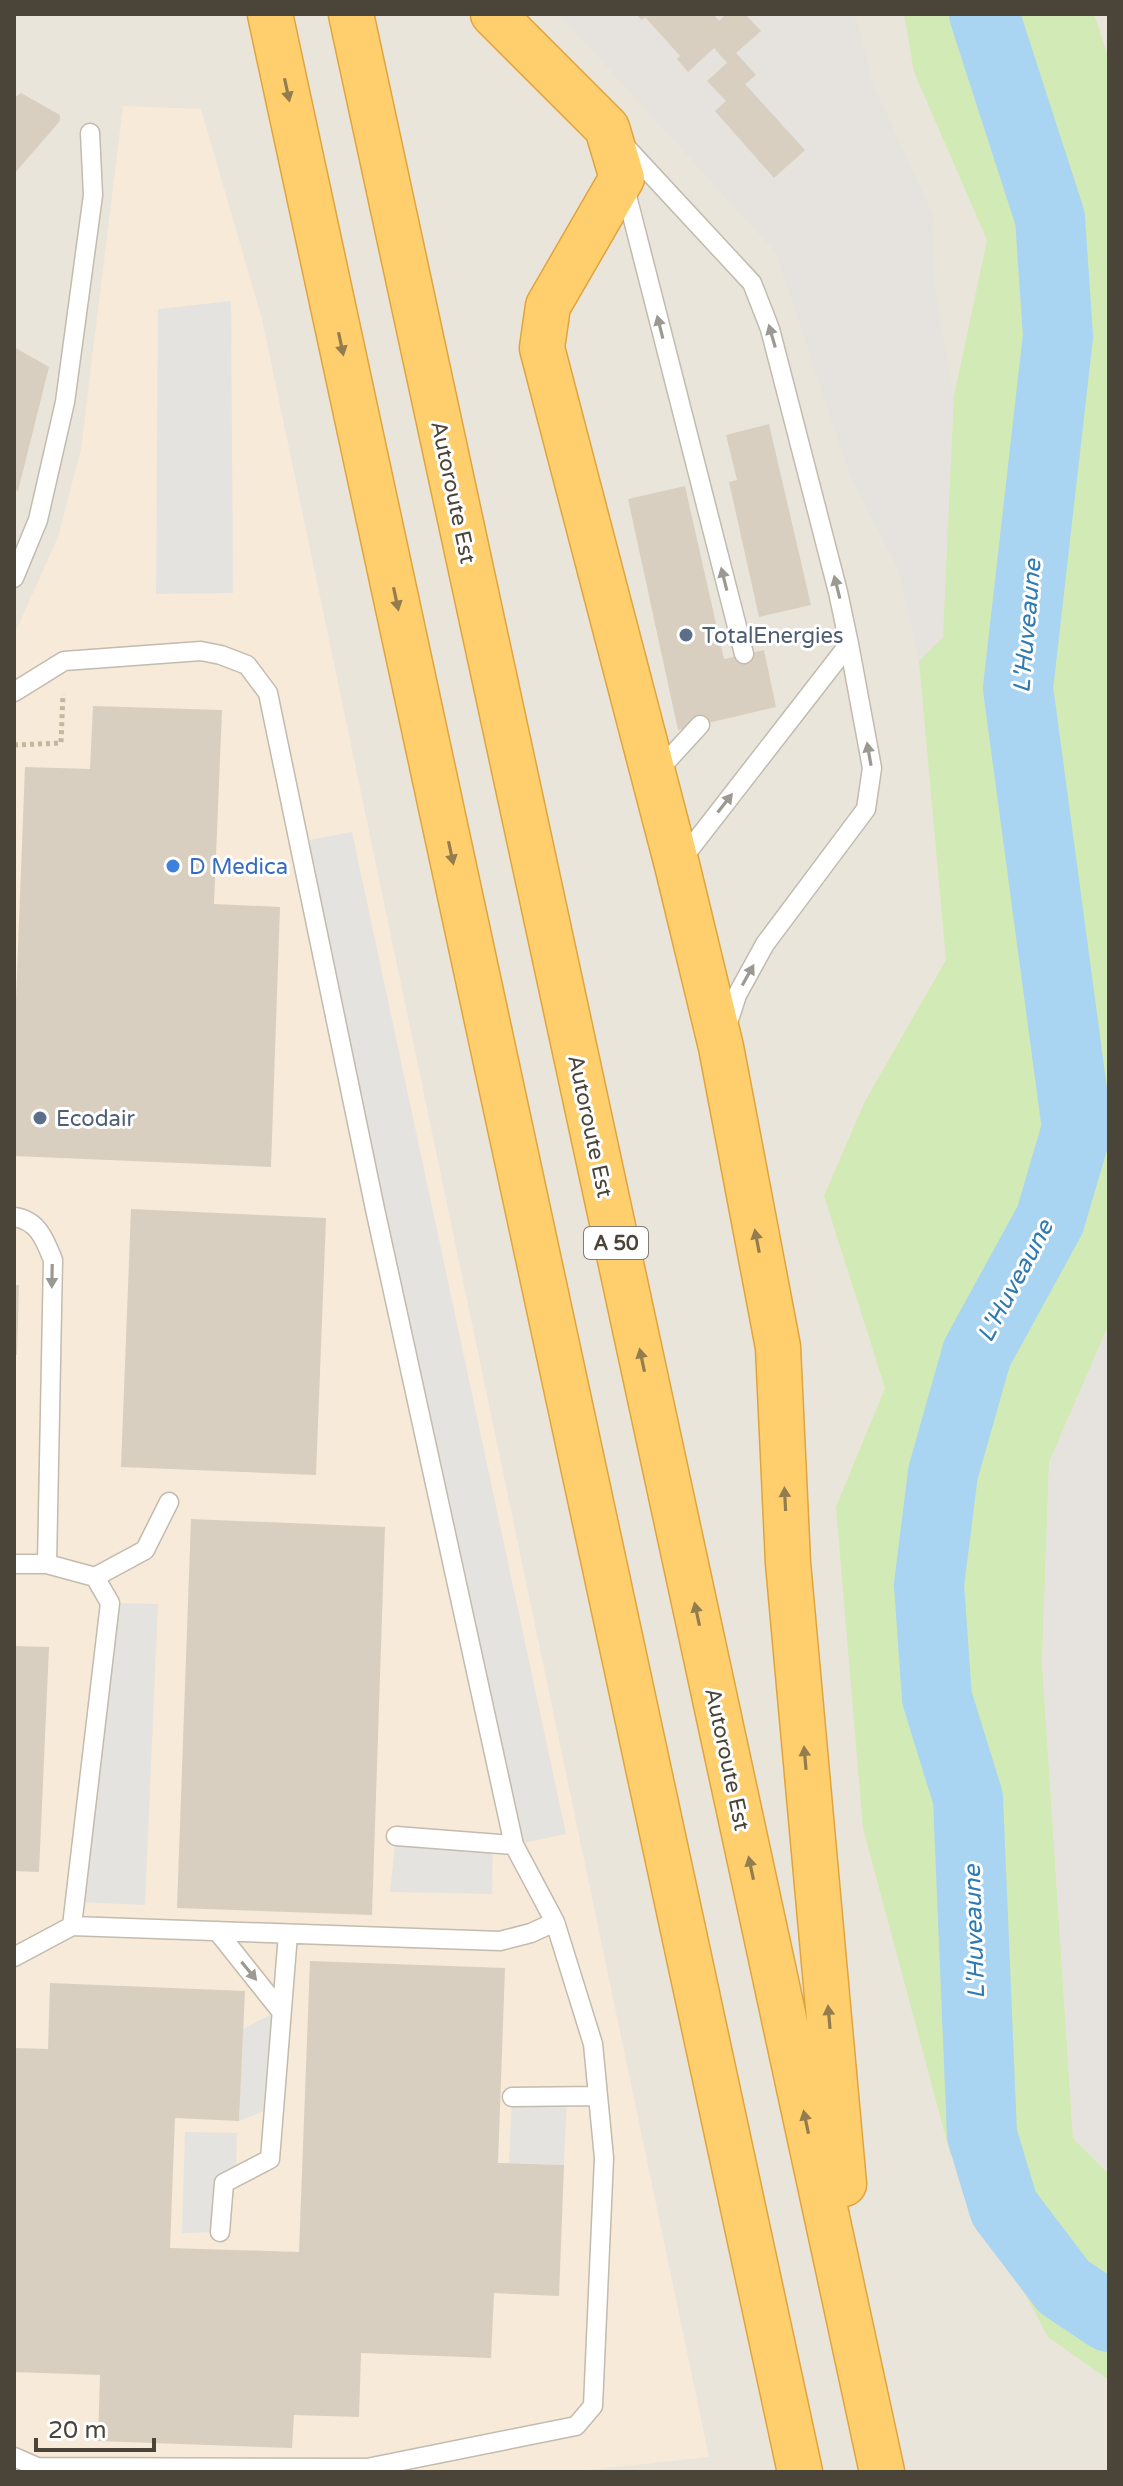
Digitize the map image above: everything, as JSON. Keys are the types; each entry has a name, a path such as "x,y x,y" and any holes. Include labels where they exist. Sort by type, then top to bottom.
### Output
{"highway":[{"path":"270,14 800,2472"},
{"name":"Autoroute Est","path":"351,14 882,2472"},
{"path":"493,14 607,128 622,178 548,306 542,348 677,865 721,1047 778,1347 788,1563 861,2374"}],"lane":[{"path":"607,128 752,283 770,329 838,592 872,768 866,809 765,944 737,995 721,1047"},
{"path":"14,578 38,520 65,402 93,195 90,133"},
{"path":"622,178 744,654"},
{"path":"677,865 849,644"},
{"path":"14,692 64,661 201,651 247,665 268,693 375,1209 514,1845 555,1922 593,2044 604,2158 593,2406 576,2426 367,2468 37,2467 14,2457"},
{"path":"653,776 700,725"},
{"path":"14,1217 22,1218 43,1233 53,1260 47,1564"},
{"path":"14,1564 47,1564 95,1577 145,1550 169,1502"},
{"path":"72,1926 110,1603 95,1577"},
{"path":"396,1836 514,1845"},
{"path":"14,1957 72,1926 500,1941 531,1933 555,1922"},
{"path":"217,1931 280,2010"},
{"path":"220,2232 224,2183 270,2159 288,1934"},
{"path":"512,2097 598,2096"}],"path":[{"path":"14,745 61,743 64,661"}],"shaded area":[{"path":"14,14 1109,14 1109,1324 1049,1462 1042,1662 1073,2138 1109,2174 1109,2472 14,2472"},
{"path":"559,14 855,14 873,84 933,215 935,289 954,396 943,637 919,661 899,571 849,473 776,253"},
{"path":"123,106 201,109 262,319 709,2457 571,2472 14,2472 14,635 58,537 81,449"},
{"path":"231,301 233,593 156,594 158,309"},
{"path":"352,832 566,1834 514,1845 298,842"},
{"path":"1109,1324 1109,2174 1073,2138 1042,1662 1049,1462"},
{"path":"110,1603 158,1604 145,1905 76,1902"},
{"path":"396,1836 493,1843 492,1894 390,1892"},
{"path":"280,2010 274,2107 239,2121 243,2029"},
{"path":"567,2096 564,2165 509,2163 512,2097"},
{"path":"185,2132 237,2133 236,2177 220,2232 182,2233"}],"green space":[{"path":"904,14 1094,14 1109,59 1109,1324 1049,1462 1042,1662 1073,2138 1109,2174 1109,2380 1048,2337 950,2153 863,1828 836,1507 885,1388 824,1196 865,1101 946,960 919,661 943,637 954,396 987,240 914,72"}],"building":[{"path":"636,14 713,14 719,21 726,14 745,14 761,31 736,53 756,75 745,84 805,150 774,178 715,111 726,101 707,81 727,63 714,48 688,72 677,59 680,56 645,17 642,20"},
{"path":"21,93 60,115 60,121 14,174 14,98"},
{"path":"14,347 49,367 18,491 14,489"},
{"path":"769,424 811,605 759,617 729,482 737,480 726,435"},
{"path":"685,486 724,659 764,650 776,707 678,730 628,499"},
{"path":"93,706 222,710 214,904 280,907 271,1167 14,1156 14,1050 25,767 90,769"},
{"path":"131,1209 326,1218 316,1475 121,1467"},
{"path":"14,1285 19,1285 17,1355 14,1355"},
{"path":"191,1519 385,1527 372,1915 177,1908"},
{"path":"14,1646 49,1647 39,1872 14,1871"},
{"path":"310,1961 505,1968 498,2163 564,2165 559,2296 494,2293 491,2358 361,2353 359,2417 294,2415 292,2448 98,2441 100,2375 14,2372 14,2048 48,2049 50,1983 245,1991 239,2121 175,2118 170,2248 299,2252"}],"waterway":[{"name":"L'Huveaune","path":"984,14 1050,218 1058,336 1018,688 1077,1128 1050,1220 977,1353 943,1473 929,1585 937,1698 968,1798 982,2135 1004,2208 1064,2287 1109,2317"}],"place":[{"name":"TotalEnergies","path":"686,635"},
{"name":"D Medica","path":"173,866"},
{"name":"Ecodair","path":"40,1118"}]}
